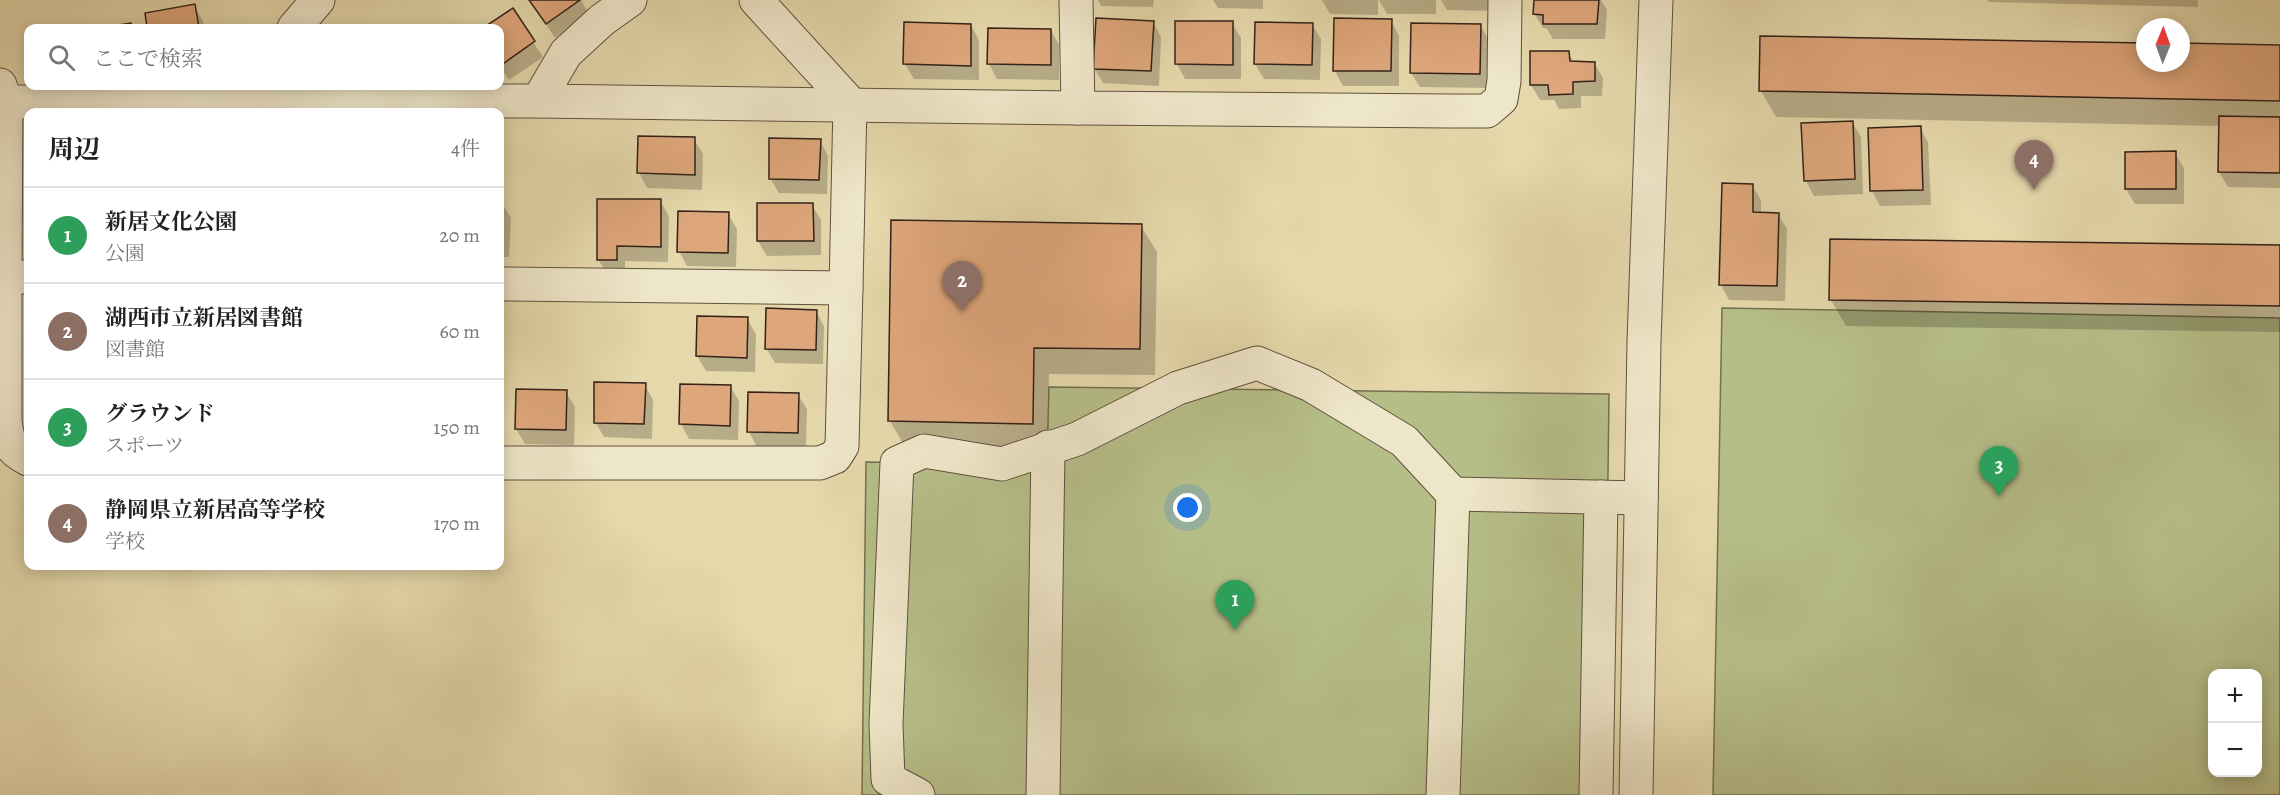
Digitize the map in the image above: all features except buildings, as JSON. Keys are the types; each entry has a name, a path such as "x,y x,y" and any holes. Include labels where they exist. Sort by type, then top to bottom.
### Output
{"street":[{"path":"297,24 318,0"},
{"path":"538,101 566,54 602,20 630,0"},
{"path":"504,463 820,463 835,457 842,446 850,103 756,0"},
{"path":"1076,0 1078,108"},
{"path":"24,457 14,452 8,440 5,422 17,277 3,93 250,94 538,101 1487,111 1501,99 1504,81 1505,0"},
{"path":"1636,795 1644,342 1656,0"},
{"path":"504,284 846,288"},
{"path":"918,795 888,779 886,724 897,463 924,451 1002,464 1077,439 1178,388 1257,363 1311,386 1404,441 1453,494 1441,793"},
{"path":"1043,795 1048,447"},
{"path":"1453,494 1641,498"},
{"path":"1596,795 1601,497"}],"green space":[{"path":"1722,308 2280,318 2280,795 1713,795"},
{"path":"1049,387 1609,394 1604,795 862,795 866,462 1047,465"}],"place":[{"name":"静岡県立新居高等学校","path":"2034,190"},
{"name":"湖西市立新居図書館","path":"962,311"},
{"name":"グラウンド","path":"1999,496"},
{"name":"新居文化公園","path":"1235,630"}]}
